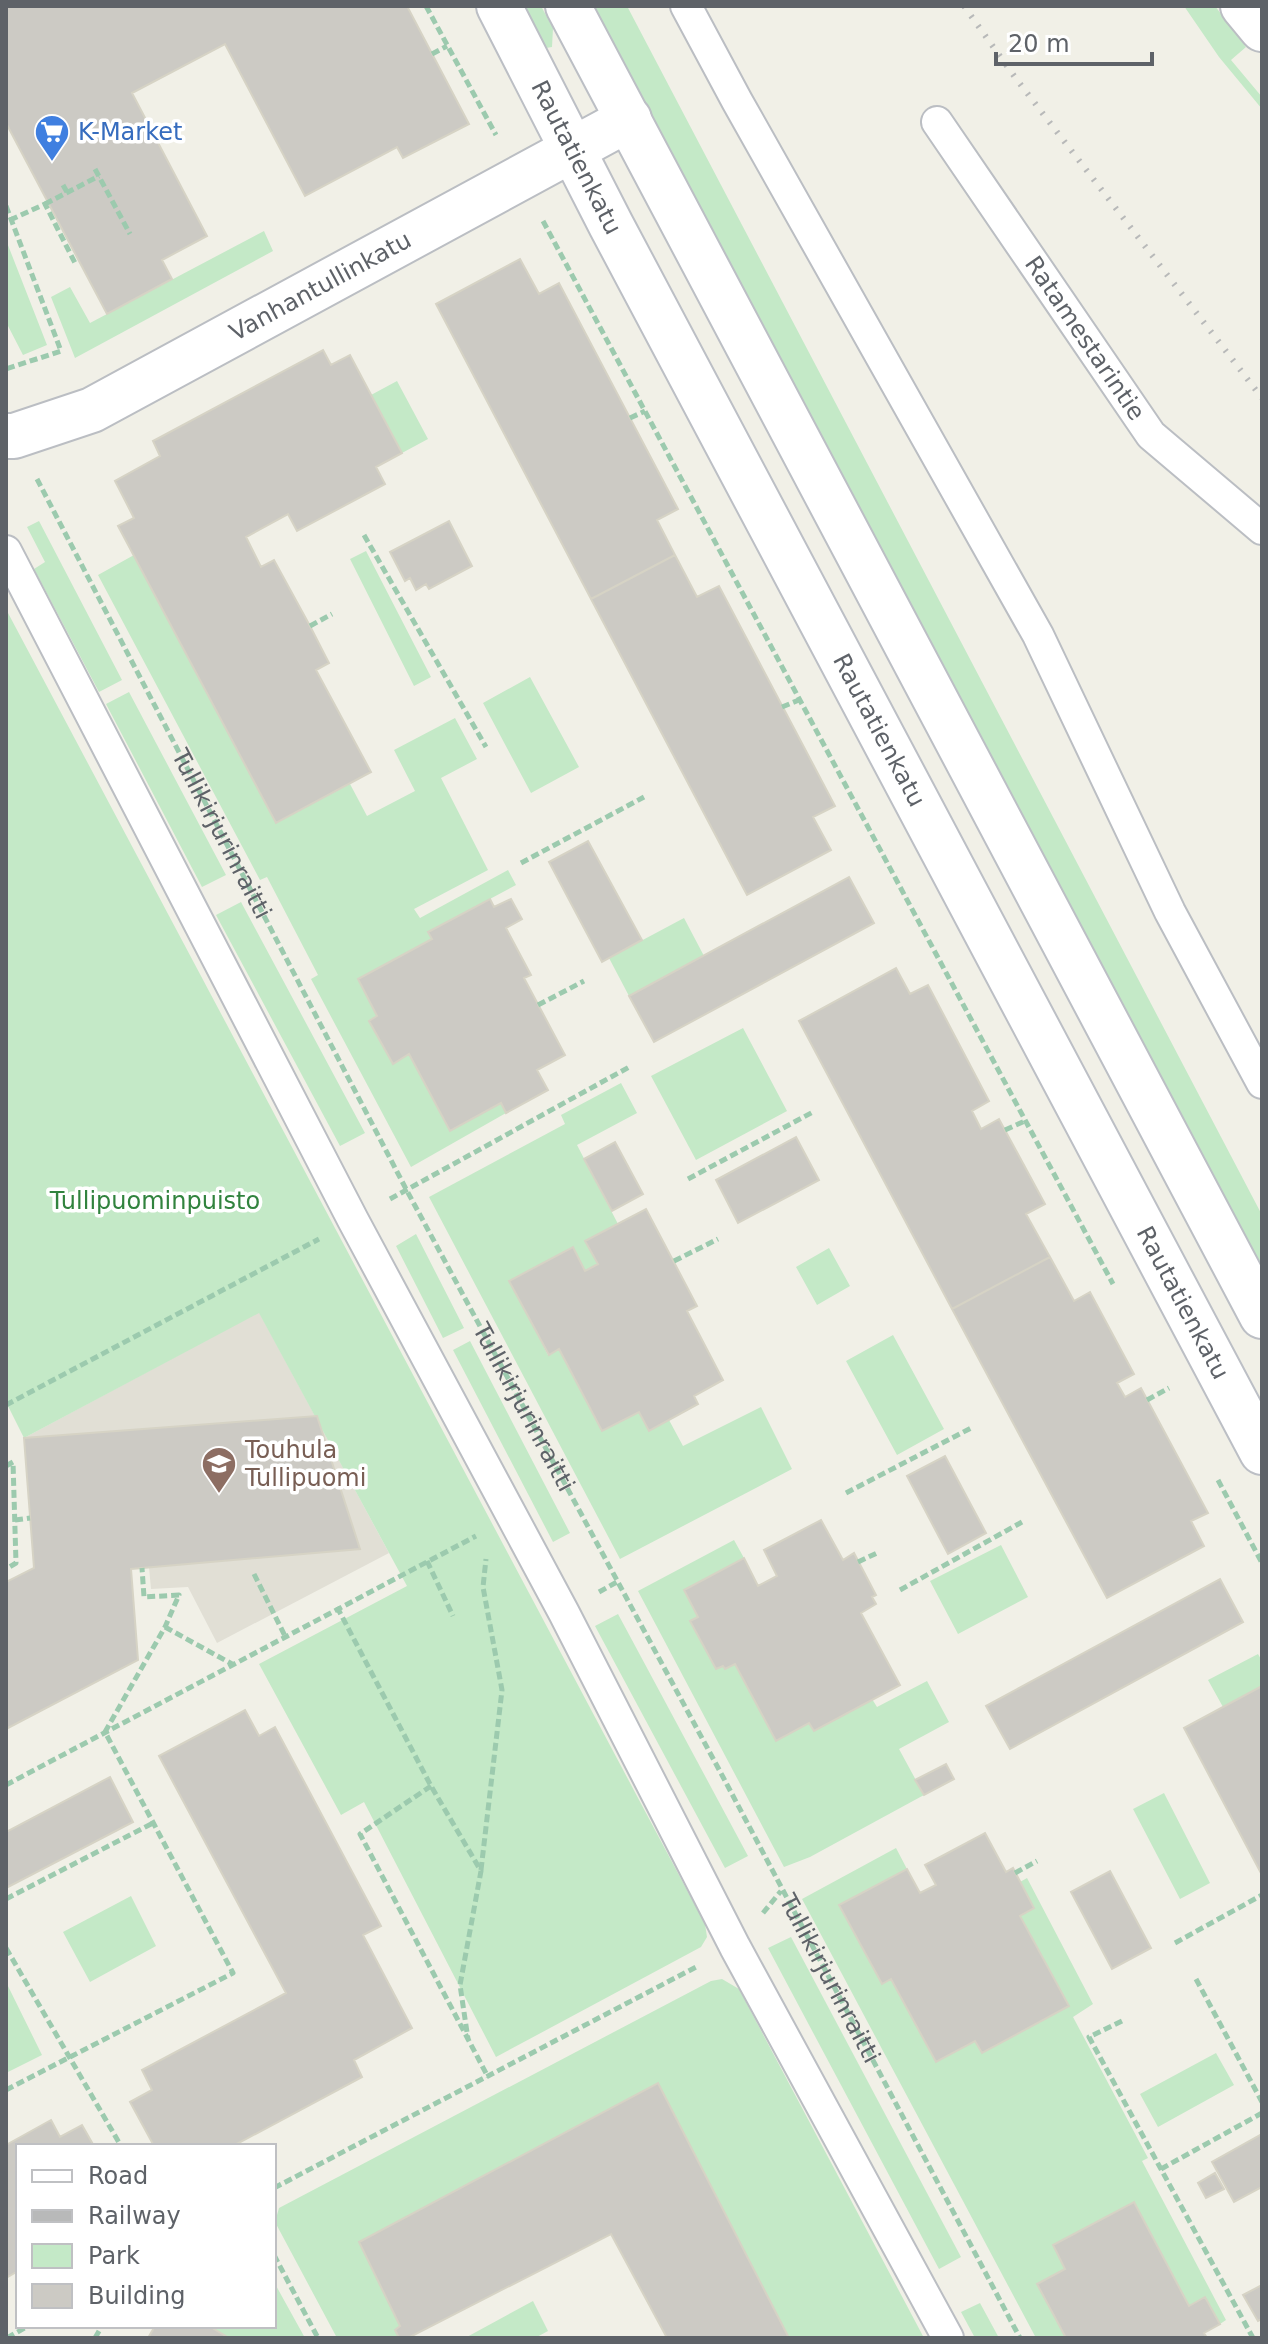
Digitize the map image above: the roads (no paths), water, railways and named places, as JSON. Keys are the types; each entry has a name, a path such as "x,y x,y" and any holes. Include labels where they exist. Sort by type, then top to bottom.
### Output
{"main road":[{"name":"Rautatienkatu","path":"499,6 626,253 1262,1452"},
{"path":"568,6 1262,1316"},
{"path":"1243,6 1262,29"},
{"name":"Vanhantullinkatu","path":"6,436 92,410 629,119"}],"lane":[{"path":"686,6 1038,635 1170,912 1262,1083"},
{"name":"Ratamestarintie","path":"937,122 1151,435 1262,529"},
{"path":"6,551 353,1220 503,1521 948,2338"}],"railway":[{"path":"964,6 1017,80 1262,398"}],"place":[{"name":"K-Market","path":"52,163"},
{"name":"Touhula Tullipuomi","path":"219,1495"}],"park label":[{"name":"Tullipuominpuisto","path":"155,1201"}]}
